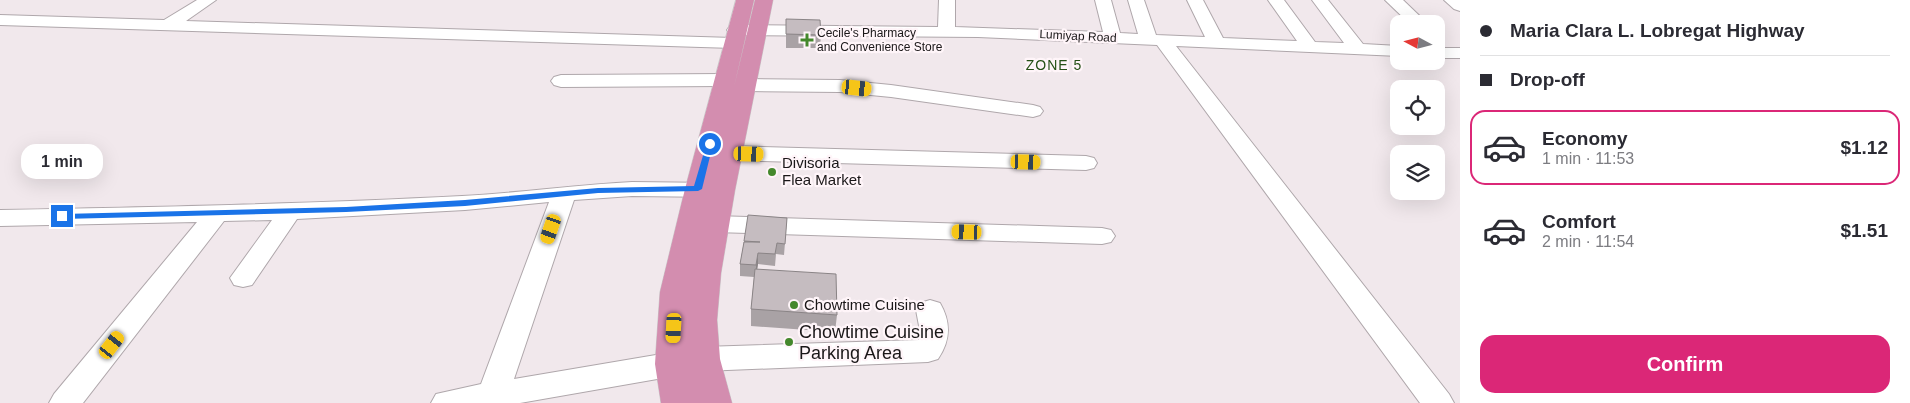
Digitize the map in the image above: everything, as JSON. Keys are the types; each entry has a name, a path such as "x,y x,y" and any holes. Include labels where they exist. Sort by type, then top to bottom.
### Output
{"highway":[{"path":"714,403 703,359 701,320 706,273 715,224 710,189 730,153 735,82 745,0"},
{"path":"742,35 764,0"},
{"path":"679,403 672,364 676,292 710,189 735,82"}],"street":[{"path":"168,25 208,0"},
{"path":"946,31 947,0"},
{"path":"1103,0 1113,38"},
{"path":"1136,0 1156,40 1438,403"},
{"path":"1195,0 1216,42"},
{"path":"1276,0 1310,47"},
{"path":"1320,0 1358,50"},
{"path":"1393,0 1410,15"},
{"path":"1452,0 1460,6"},
{"name":"Lumiyap Road","path":"0,20 168,25 742,35 946,31 1390,51"},
{"path":"561,81 735,82 849,87 1033,111"},
{"path":"730,153 1086,163"},
{"path":"0,218 290,212 465,203 564,193 632,189 710,189"},
{"path":"493,394 564,193"},
{"path":"243,278 290,212"},
{"path":"66,403 216,213"},
{"path":"715,224 1102,236"},
{"path":"447,403 703,359 928,351 934,344 935,331 930,310"}],"building":[{"path":"786,19 820,20 821,35 786,34"},
{"path":"748,215 787,218 785,244 777,243 775,254 758,253 756,265 740,264 744,242 760,242 744,241"},
{"path":"755,269 836,274 837,315 751,309"}],"place":[{"name":"Cecile's Pharmacy and Convenience Store","path":"807,40"},
{"name":"Divisoria Flea Market","path":"772,172"},
{"name":"Chowtime Cuisine","path":"794,305"},
{"name":"Chowtime Cuisine Parking Area","path":"789,342"}],"district":[{"name":"ZONE 5","path":"1054,65"}],"route":[{"path":"62,216 290,212 465,203 564,193 632,189 698,189 710,144"}]}
